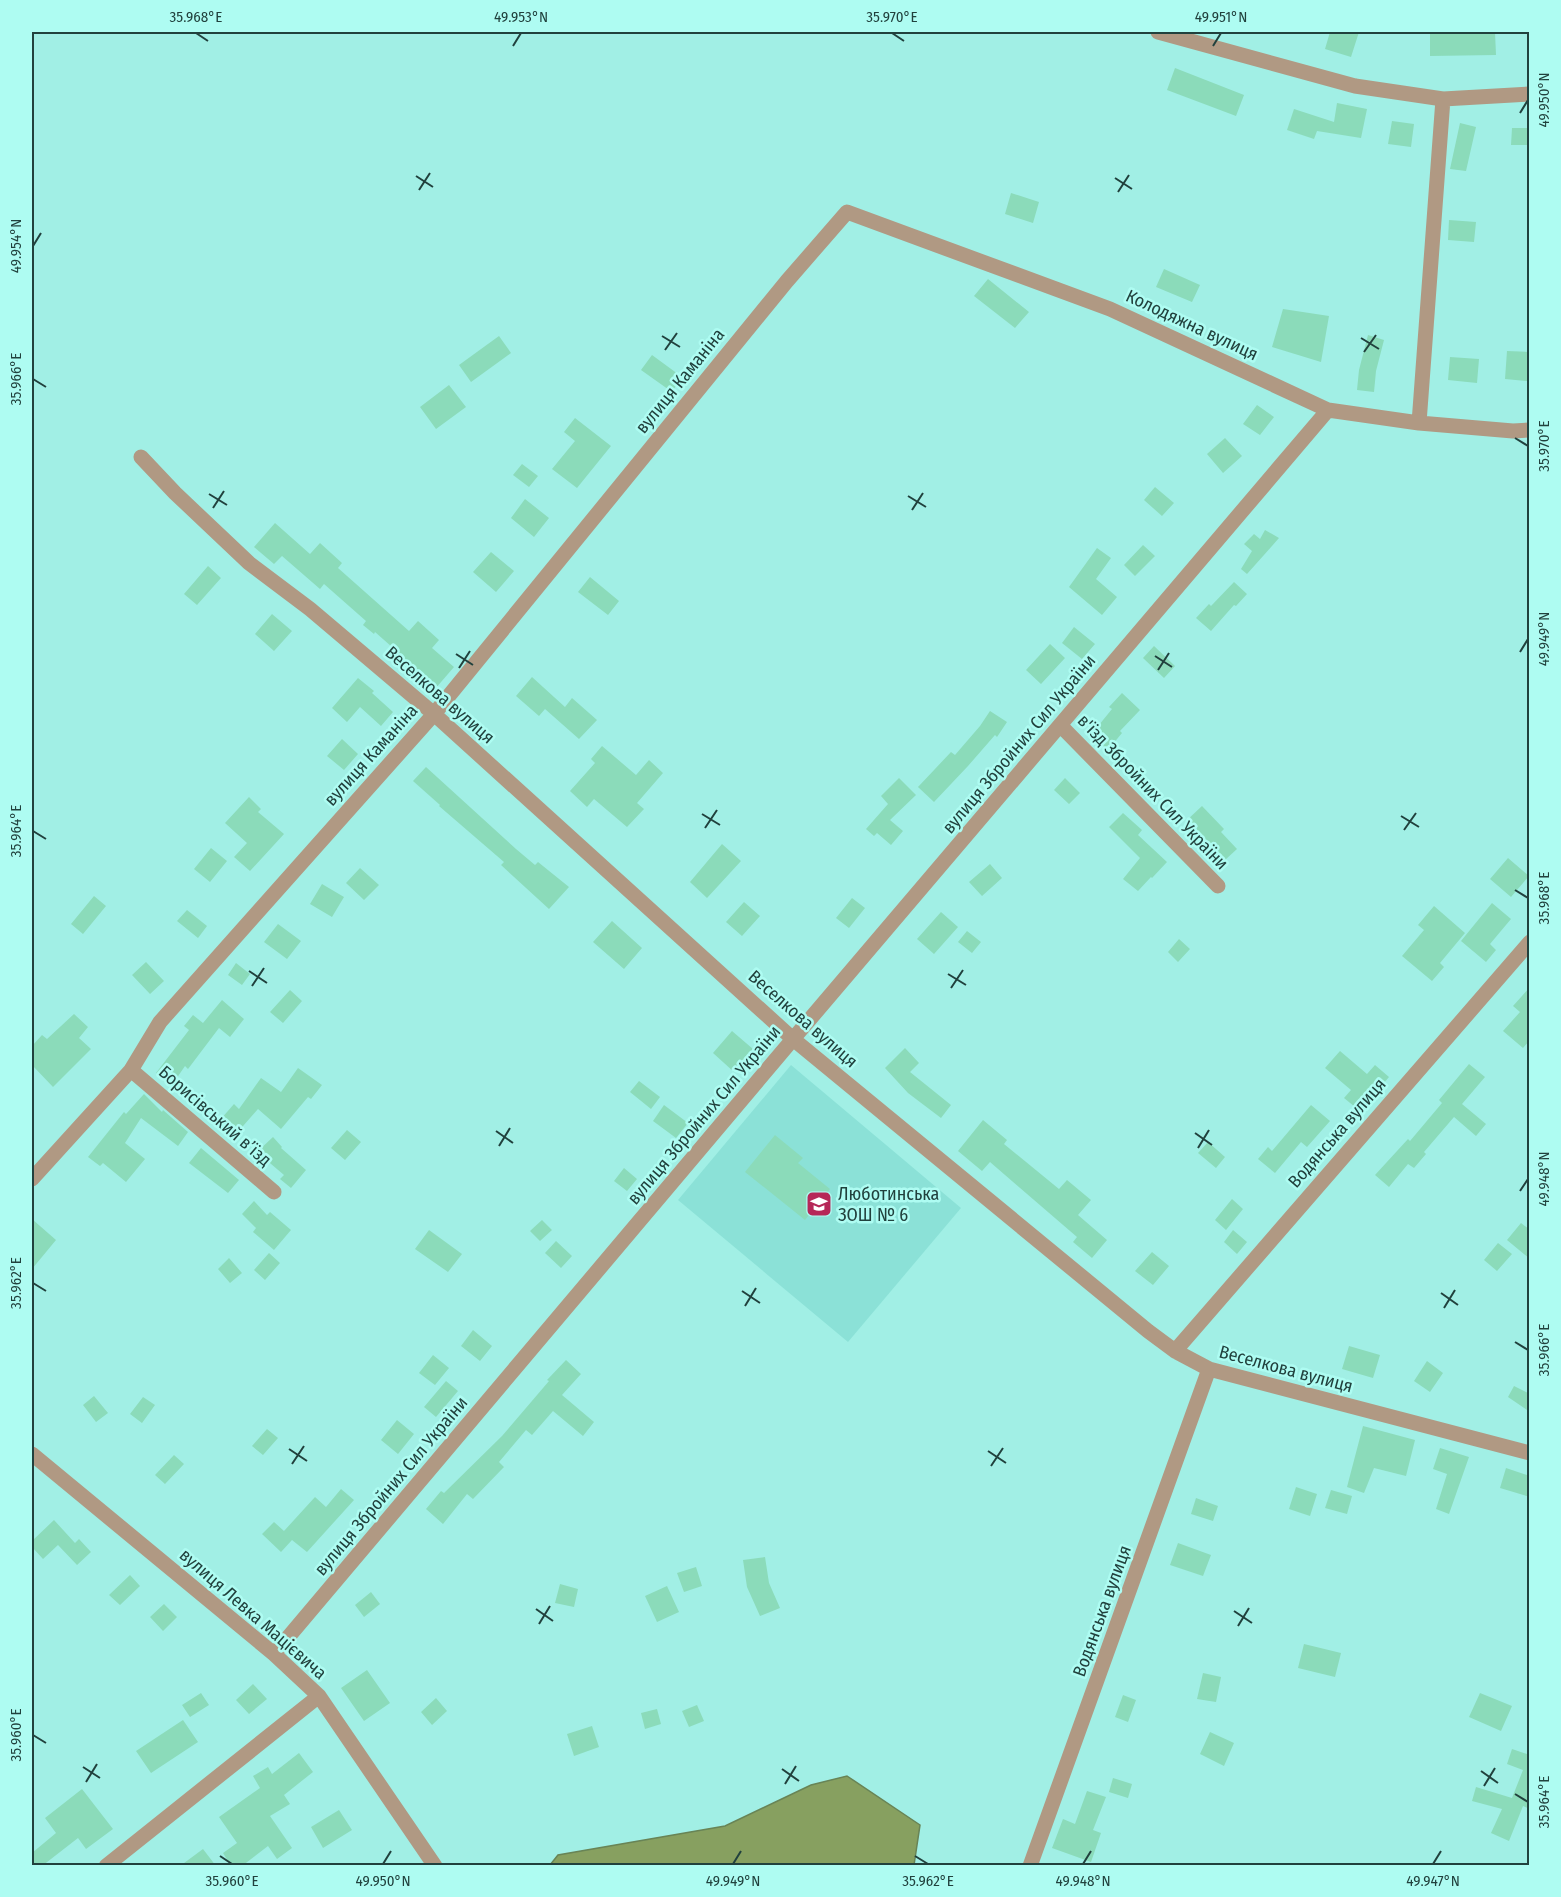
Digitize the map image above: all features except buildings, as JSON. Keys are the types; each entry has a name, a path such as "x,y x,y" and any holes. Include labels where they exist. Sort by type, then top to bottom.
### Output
{"street":[{"path":"1158,32 1355,86 1443,99 1530,94"},
{"path":"1419,423 1443,99"},
{"name":"Колодяжна вулиця","path":"847,212 1110,309 1329,410 1419,423 1513,431 1530,430"},
{"name":"вулиця Каманіна","path":"32,1179 131,1070 160,1022 434,714 787,281 847,212"},
{"name":"вулиця Збройних Сил України","path":"274,1654 793,1039 1329,410"},
{"name":"Веселкова вулиця","path":"141,457 175,493 249,562 310,609 434,714 793,1039 1175,1351 1209,1369 1530,1453"},
{"name":"в'їзд Збройних Сил України","path":"1060,725 1218,886"},
{"name":"Водянська вулиця","path":"1175,1351 1530,942"},
{"name":"Борисівський в’їзд","path":"131,1070 274,1192"},
{"name":"Водянська вулиця","path":"1030,1866 1209,1369"},
{"name":"вулиця Левка Мацієвича","path":"32,1454 274,1654 319,1696 435,1866"},
{"path":"106,1866 319,1696"}],"shaded area":[{"name":"Люботинська ЗОШ № 6","path":"791,1065 961,1208 848,1342 678,1200"},
{"path":"847,1776 920,1825 914,1865 550,1865 558,1855 725,1826 811,1785"}],"place":[{"name":"Люботинська ЗОШ № 6","path":"819,1204"}]}
